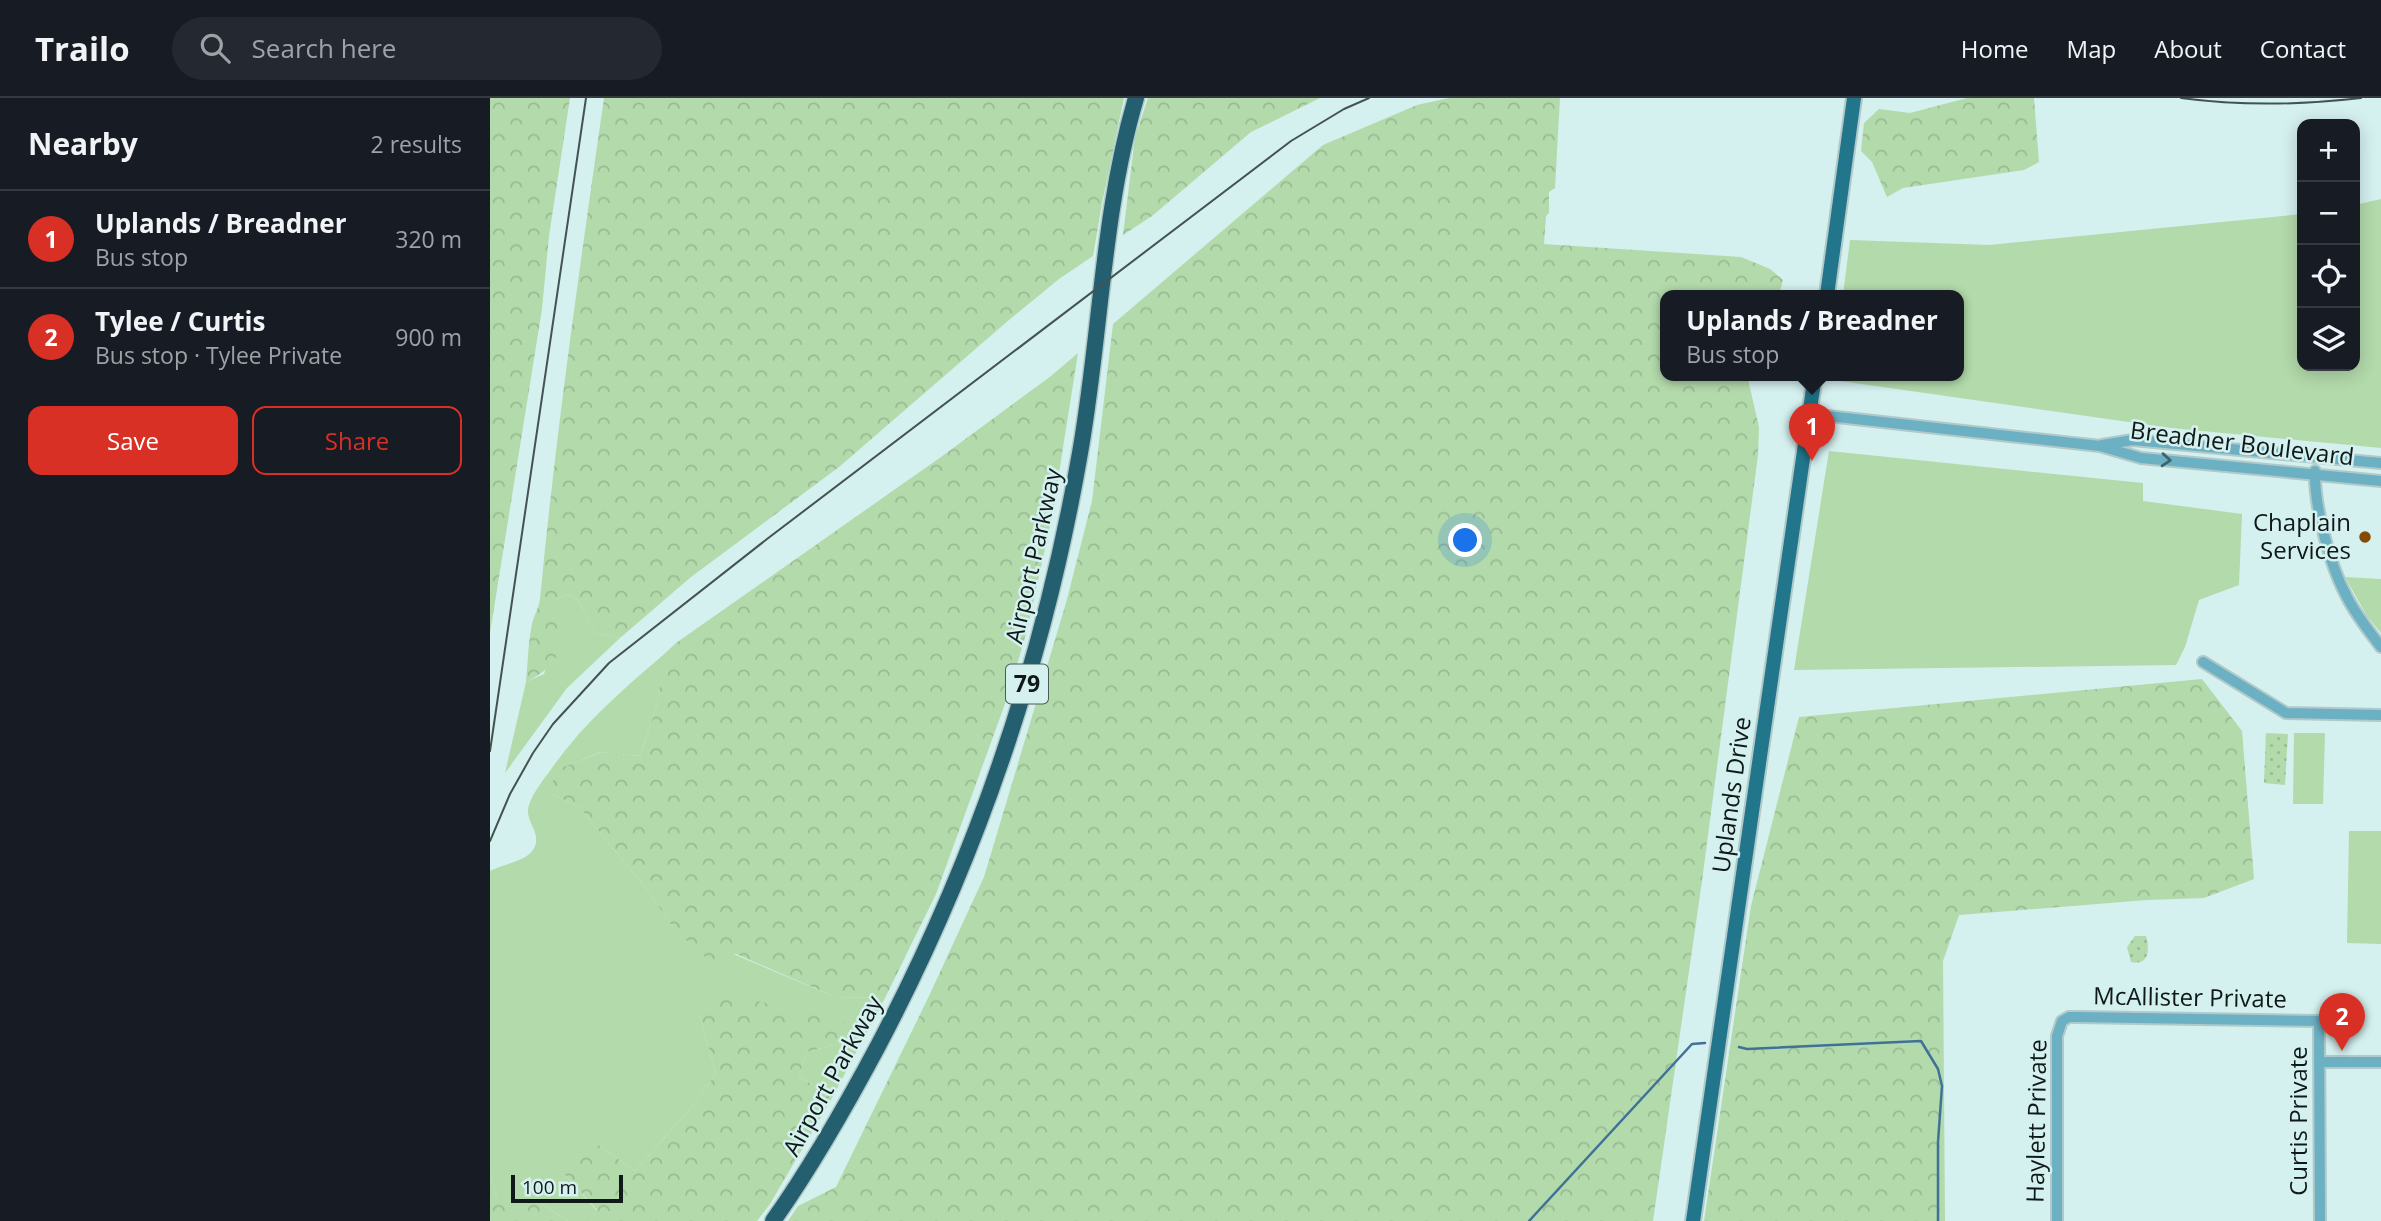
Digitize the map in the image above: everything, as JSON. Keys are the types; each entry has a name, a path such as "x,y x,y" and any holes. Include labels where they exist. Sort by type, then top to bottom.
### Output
{"highway":[{"name":"Airport Parkway","path":"773,1221 844,1108 920,964 978,827 1012,729 1050,598 1074,486 1091,381 1114,195 1136,98"}],"main road":[{"path":"1828,290 1854,98"},
{"name":"Uplands Drive","path":"1693,1221 1814,381"}],"street":[{"name":"Breadner Boulevard","path":"1810,414 2100,446 2141,458 2381,481"},
{"name":"Breadner Boulevard","path":"2100,446 2133,440 2381,463"},
{"path":"2316,457 2319,512 2339,578 2346,596 2364,626 2381,646"},
{"path":"2203,662 2286,713 2381,715"},
{"name":"McAllister Private","path":"2062,1021 2078,1017 2319,1021"},
{"name":"Haylett Private","path":"2057,1221 2056,1050 2058,1029 2062,1021"},
{"name":"Curtis Private","path":"2319,1021 2320,1221"},
{"path":"2320,1062 2381,1062"}],"green space":[{"path":"490,98 570,98 549,236 542,309 490,633"},
{"path":"604,98 1124,98 1093,256 1059,279 1009,320 839,467 691,577 620,638 595,633 579,601 569,595 558,598 556,612 562,635 559,652 549,666 526,682 531,631 540,599 561,411"},
{"path":"1148,98 1320,98 1251,132 1152,216 1123,235 1135,137"},
{"path":"1449,98 1560,98 1555,188 1549,192 1544,244 1741,257 1770,269 1783,280 1780,290 1660,290 1660,381 1748,381 1759,427 1758,455 1702,881 1653,1221 788,1221 798,1206 836,1187 984,877 1066,603 1092,501 1113,324 1323,145 1417,105"},
{"path":"1967,98 2034,98 2039,162 2024,170 1903,188 1887,197 1872,162 1861,151 1864,123 1879,109 1910,113"},
{"path":"2381,199 2381,448 2171,428 1840,381 1964,381 1964,290 1844,290 1850,240 1989,245 2297,214 2297,371 2360,371 2360,204"},
{"path":"1078,353 1052,517 1027,631 1006,701 936,894 885,998 835,997 736,954 710,961 674,929 646,888 580,808 553,794 553,771 602,752 640,756 656,708 665,663 661,657 676,643 941,457"},
{"path":"1829,451 2143,483 2143,501 2242,514 2239,585 2199,600 2185,647 2176,665 1794,670"},
{"path":"2345,577 2381,579 2381,633 2367,616"},
{"path":"569,595 579,601 595,633 620,638 567,688 505,773 526,682 544,674 560,625 553,609 558,598"},
{"path":"661,657 666,663 656,708 640,756 601,752 554,771 553,794 580,808 646,888 674,929 835,997 885,998 832,1098 799,1076 807,1052 845,1042 699,1015 716,1073 696,1102 635,1171 596,1143 565,1175 597,1211 591,1221 568,1221 534,1199 497,1199 490,1172 490,871 519,860 533,850 536,838 528,811 539,785 589,723"},
{"path":"2202,679 2242,731 2254,879 2204,898 1959,915 1943,961 1945,1221 1704,1221 1751,906 1799,717"},
{"path":"2266,733 2288,734 2285,785 2264,783"},
{"path":"2294,733 2325,733 2323,804 2293,804"},
{"path":"2349,831 2381,831 2381,944 2347,943"},
{"path":"2135,936 2146,936 2148,947 2145,959 2137,963 2131,962 2127,947"},
{"path":"732,995 853,1024 845,1042 807,1052 799,1076 832,1098 770,1204 757,1221 591,1221 597,1210 565,1175 576,1151 596,1143 635,1171 696,1102 716,1073 699,1015"},
{"path":"490,1172 497,1199 534,1199 568,1221 490,1221"}],"waterway":[{"path":"1739,1047 1747,1049 1921,1041 1938,1069 1942,1086 1938,1142 1938,1221"},
{"path":"1529,1221 1692,1044 1705,1043"}],"tram line":[{"path":"490,751 586,98"},
{"path":"490,841 510,794 533,753 553,724 609,663 767,539 1291,141 1344,109 1369,98"},
{"path":"2181,98 2271,104 2361,98"}],"place":[{"name":"Uplands / Breadner","path":"1812,461"},
{"name":"Chaplain Services","path":"2365,537"},
{"name":"Tylee / Curtis","path":"2342,1051"}]}
